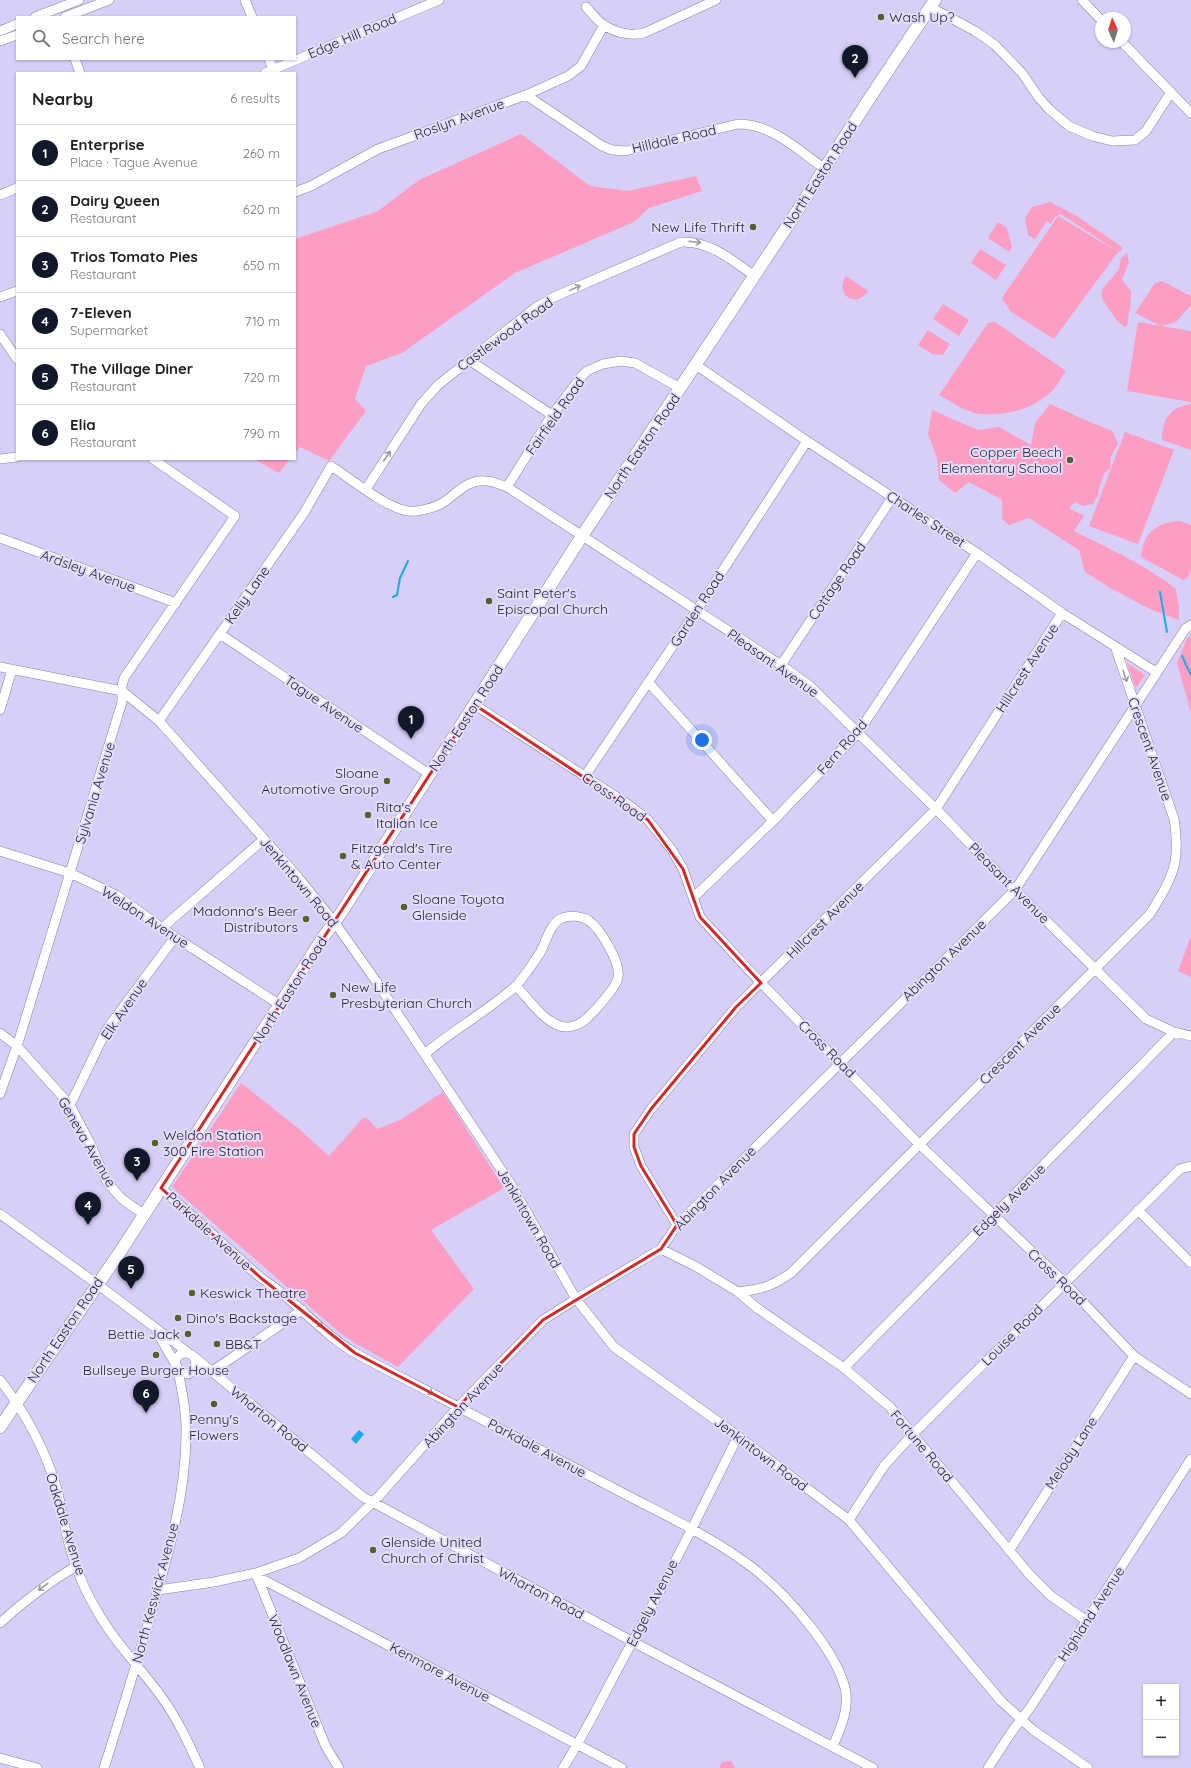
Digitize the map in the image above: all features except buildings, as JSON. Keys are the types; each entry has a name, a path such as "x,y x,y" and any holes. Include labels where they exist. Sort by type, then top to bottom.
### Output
{"main road":[{"name":"North Easton Road","path":"0,1426 120,1252 143,1214 475,705 582,536 755,276 932,4"}],"street":[{"path":"38,16 79,0"},
{"path":"68,16 109,0"},
{"path":"246,0 252,16"},
{"name":"Edge Hill Road","path":"296,60 439,0"},
{"path":"586,6 604,25 627,35 644,33 716,0"},
{"path":"1082,0 1095,14"},
{"path":"932,4 995,44 1022,72 1039,98 1050,110 1069,126 1092,136 1112,140 1135,140 1146,131 1171,92"},
{"path":"58,8 61,16"},
{"path":"0,31 16,24"},
{"name":"Roslyn Avenue","path":"296,192 311,186 378,149 526,94 568,76 581,66 604,25"},
{"path":"0,41 16,35"},
{"path":"1128,48 1191,113"},
{"path":"75,60 80,72"},
{"path":"269,60 269,71"},
{"name":"Edge Hill Road","path":"269,71 295,60"},
{"name":"Hilldale Road","path":"526,94 602,146 612,150 632,150 738,124 751,124 772,131 824,169"},
{"path":"0,195 16,188"},
{"name":"Castlewood Road","path":"366,489 431,391 449,374 535,308 554,297 681,242 693,241 710,246 755,276"},
{"path":"0,297 16,291"},
{"path":"0,334 16,358"},
{"path":"469,360 552,415"},
{"name":"Fairfield Road","path":"507,487 552,415 587,371 603,364 621,361 636,363 680,388"},
{"name":"Charles Street","path":"696,365 892,498 977,553 1062,613 1156,672"},
{"name":"Garden Road","path":"585,776 697,610 807,441"},
{"path":"0,459 16,457"},
{"name":"Sylvania Avenue","path":"0,1094 17,1046 122,702 122,686 124,678 235,516 154,460"},
{"name":"Pleasant Avenue","path":"331,466 389,504 408,511 437,506 459,489 471,483 487,481 507,487 781,665 810,686 936,809 1015,890 1146,1019 1174,1032 1191,1036"},
{"name":"Kelly Lane","path":"159,721 304,513 331,466"},
{"name":"Cottage Road","path":"781,665 892,498"},
{"name":"Ardsley Avenue","path":"0,538 176,604"},
{"name":"Fern Road","path":"693,898 773,821 858,733 977,553"},
{"name":"Hillcrest Avenue","path":"677,1225 641,1166 634,1147 634,1134 651,1109 736,1007 936,809 1062,613"},
{"name":"Abington Avenue","path":"158,1590 257,1575 299,1558 341,1533 373,1502 458,1407 543,1320 661,1249 677,1225 1015,890 1156,672 1186,628 1191,625"},
{"name":"Tague Avenue","path":"220,634 429,774"},
{"name":"Crescent Avenue","path":"738,1292 768,1287 791,1273 1150,914 1170,882 1176,860 1178,840 1174,818 1115,646"},
{"name":"Jenkintown Road","path":"0,667 122,692 159,721 298,877 334,923 425,1054 512,1186 576,1299 614,1347 738,1436 849,1520 1001,1701 1033,1730 1088,1768"},
{"path":"0,710 12,670"},
{"path":"648,683 773,821"},
{"name":"Cross Road","path":"475,705 629,805 648,820 680,862 700,917 761,983 919,1144 1065,1283 1134,1356 1191,1394"},
{"path":"162,928 264,840"},
{"name":"Weldon Avenue","path":"0,851 70,873 116,895 175,937 280,1005"},
{"path":"425,1054 436,1044 491,1006 516,986 540,953 554,924 562,918 577,916 588,920 594,925 613,952 619,966 618,978 614,986 585,1021 570,1027 562,1027 554,1023 516,986"},
{"name":"Elk Avenue","path":"70,1106 107,1029 175,937"},
{"name":"Edgely Avenue","path":"844,1368 1174,1032"},
{"name":"Geneva Avenue","path":"0,1033 17,1046 70,1106 90,1143 107,1182 122,1199 143,1214"},
{"name":"Louise Road","path":"849,1520 884,1466 912,1435 1180,1169 1191,1166"},
{"name":"Parkdale Avenue","path":"161,1188 261,1278 276,1287 354,1353 692,1529 753,1568 777,1590 819,1639 840,1671 846,1695 844,1722 833,1746"},
{"path":"1138,1210 1191,1263"},
{"name":"North Keswick Avenue","path":"0,1214 97,1284 154,1328 178,1343 191,1355 196,1363 187,1387 185,1415 185,1459 178,1510 158,1590 104,1768"},
{"path":"661,1249 695,1266 738,1292"},
{"name":"Fortune Road","path":"738,1292 757,1308 844,1368 890,1407 1029,1574 1051,1596 1087,1621"},
{"path":"191,1355 180,1355 175,1360 176,1368 184,1374 202,1370 211,1372 302,1310"},
{"name":"North Keswick Avenue","path":"154,1328 165,1343 176,1368 184,1402 185,1415"},
{"name":"Wharton Road","path":"191,1355 373,1502 632,1642 873,1768"},
{"name":"Melody Lane","path":"1009,1551 1134,1356"},
{"name":"Oakdale Avenue","path":"0,1380 17,1401 37,1435 56,1486 65,1529 76,1566 96,1609 122,1648 171,1710 200,1768"},
{"name":"Edgely Avenue","path":"563,1768 578,1745 692,1529 738,1436"},
{"name":"Highland Avenue","path":"988,1768 1013,1730 1022,1720 1191,1459"},
{"path":"0,1624 25,1600 49,1582 76,1566"},
{"name":"Kenmore Avenue","path":"257,1575 622,1768"},
{"name":"Woodlawn Avenue","path":"257,1575 326,1746 338,1768"},
{"path":"0,1758 37,1768"}],"highlighted area":[{"path":"475,705 648,820 683,869 700,917 761,983 736,1007 651,1109 634,1134 634,1147 641,1166 677,1225 661,1249 543,1320 458,1407 355,1353 261,1278 161,1188"}],"shaded area":[{"path":"521,134 590,186 628,191 696,176 702,191 649,208 634,222 515,273 402,353 366,366 355,399 366,411 329,461 300,447 296,452 296,239 378,211 419,180"},
{"path":"1050,202 1077,216 1122,247 1122,250 1118,252 1061,214 1056,216 1050,224 1047,221 1035,239 1028,235 1025,218 1032,207"},
{"path":"1058,216 1118,252 1054,339 1011,312 1002,298"},
{"path":"998,222 1007,228 1012,247 1009,252 988,238"},
{"path":"980,249 1006,265 996,280 971,263"},
{"path":"1127,253 1129,262 1122,280 1131,291 1131,299 1127,326 1125,327 1118,322 1102,299 1102,290 1119,269 1121,258"},
{"path":"846,276 868,291 858,299 848,297 843,289 843,283"},
{"path":"1162,281 1191,296 1191,305 1176,322 1161,326 1135,313 1155,283"},
{"path":"943,304 969,320 959,336 933,319"},
{"path":"995,322 1066,371 1052,391 1044,398 1026,408 995,414 970,412 939,395 988,323"},
{"path":"1138,322 1191,331 1191,402 1127,391"},
{"path":"928,330 950,344 943,355 932,354 918,345"},
{"path":"1050,404 1112,431 1118,443 1111,457 1110,468 1104,474 1098,495 1093,504 1083,506 1075,502 1069,508 1084,516 1074,531 1140,565 1176,589 1179,607 1179,620 1152,610 1112,589 1085,572 1079,550 1029,518 1009,525 1002,519 1002,500 969,482 955,493 939,480 937,458 928,434 932,410 978,430 999,427 1031,445 1035,423"},
{"path":"1191,404 1191,450 1162,440 1164,426 1172,411"},
{"path":"1125,432 1174,450 1138,544 1089,526"},
{"path":"256,460 289,460 279,473"},
{"path":"1179,521 1191,525 1191,570 1188,578 1183,580 1141,557 1142,549 1152,531 1164,524"},
{"path":"1191,637 1191,712 1177,663 1187,638"},
{"path":"1127,663 1145,675 1137,687 1135,686"},
{"path":"1191,936 1191,977 1178,971"},
{"path":"241,1083 298,1128 329,1156 363,1118 367,1118 377,1129 400,1120 443,1092 504,1188 431,1230 474,1289 398,1367 355,1343 339,1332 172,1187"},
{"path":"731,1761 735,1768 719,1768 722,1762"}],"water":[{"path":"359,1430 364,1434 356,1444 351,1439"}],"waterway":[{"path":"393,597 397,595 400,578 408,561"},
{"path":"1160,592 1167,632"},
{"path":"1182,656 1191,675"}],"place":[{"name":"Wash Up?","path":"881,17"},
{"name":"Dairy Queen","path":"855,78"},
{"name":"New Life Thrift","path":"753,227"},
{"name":"Copper Beech Elementary School","path":"1070,460"},
{"name":"Saint Peter's Episcopal Church","path":"489,601"},
{"name":"Enterprise","path":"411,739"},
{"name":"Sloane Automotive Group","path":"387,781"},
{"name":"Rita's Italian Ice","path":"368,815"},
{"name":"Fitzgerald's Tire & Auto Center","path":"343,856"},
{"name":"Sloane Toyota Glenside","path":"404,907"},
{"name":"Madonna's Beer Distributors","path":"306,919"},
{"name":"New Life Presbyterian Church","path":"333,995"},
{"name":"Weldon Station 300 Fire Station","path":"155,1143"},
{"name":"Trios Tomato Pies","path":"137,1181"},
{"name":"7-Eleven","path":"88,1225"},
{"name":"The Village Diner","path":"131,1289"},
{"name":"Keswick Theatre","path":"192,1293"},
{"name":"Dino's Backstage","path":"178,1318"},
{"name":"Bettie Jack","path":"188,1334"},
{"name":"BB&T","path":"217,1344"},
{"name":"Bullseye Burger House","path":"156,1355"},
{"name":"Penny's Flowers","path":"214,1404"},
{"name":"Elia","path":"146,1413"},
{"name":"Glenside United Church of Christ","path":"373,1550"}]}
